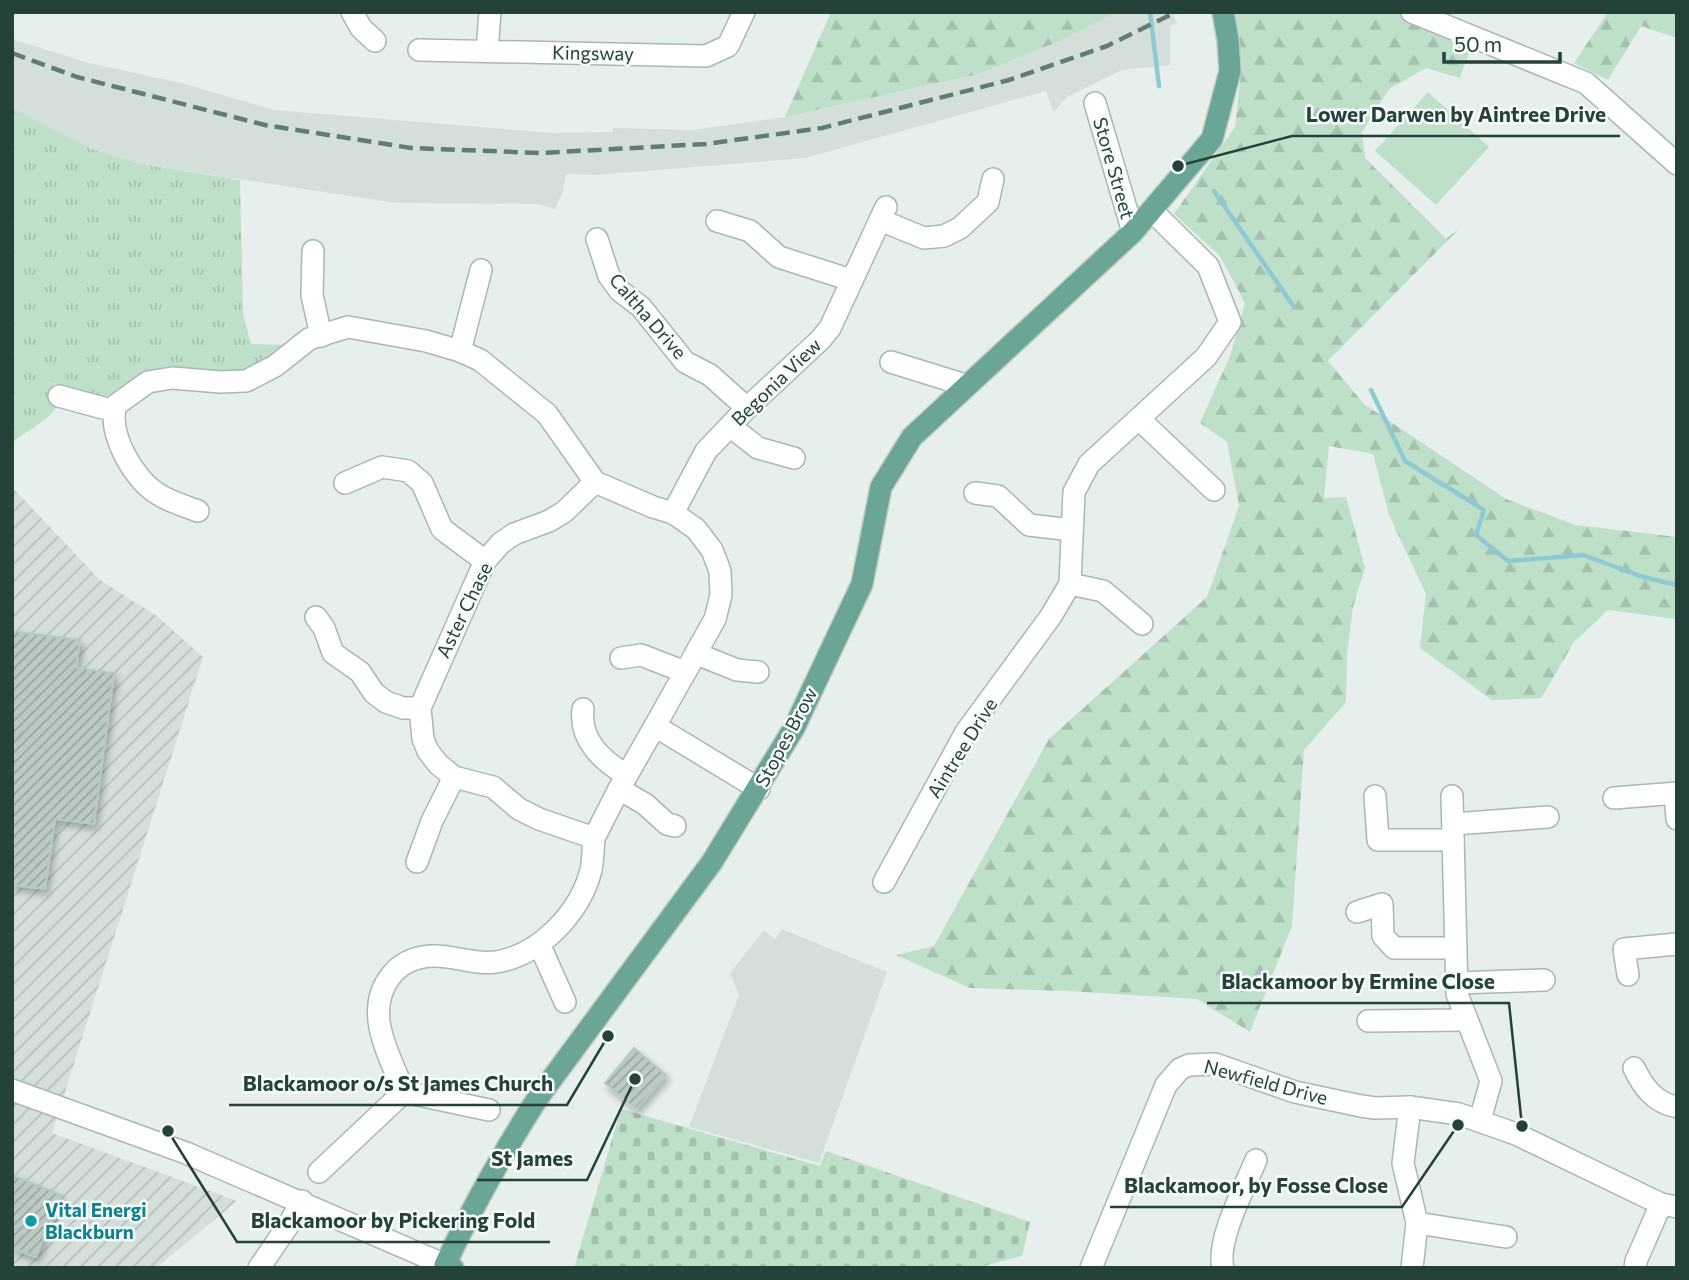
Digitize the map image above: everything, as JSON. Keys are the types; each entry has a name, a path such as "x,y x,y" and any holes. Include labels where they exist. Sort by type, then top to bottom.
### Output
{"main road":[{"name":"Stopes Brow","path":"449,1266 474,1204 537,1099 712,862 794,728 862,584 881,487 912,437 1133,232 1153,212 1212,139 1230,71 1223,12"}],"street":[{"path":"352,12 361,28 375,41"},
{"path":"487,51 490,12"},
{"name":"Kingsway","path":"419,50 706,56 728,46 744,12"},
{"path":"1412,12 1586,83 1677,164"},
{"name":"Store Street","path":"1095,103 1133,232"},
{"name":"Begonia View","path":"673,513 706,451 747,408 820,340 841,307 851,279 883,214 924,238 944,236 996,208 993,179"},
{"name":"Aintree Drive","path":"884,882 966,732 1051,616 1070,583 1074,492 1089,464 1206,357 1230,322 1208,266 1153,212"},
{"path":"717,221 750,231 779,257 851,279"},
{"name":"Caltha Drive","path":"597,239 609,276 620,291 641,307 685,362 710,375 747,408"},
{"path":"313,251 312,295 321,336"},
{"path":"460,351 481,270"},
{"path":"198,511 156,494 128,463 119,441 114,411 121,400 148,382 172,378 246,381 275,366 310,339 348,327 426,341 460,351 490,368 547,414 595,482 673,513 696,529 706,541 720,571 719,607 697,654 654,726 594,838 590,870 581,894 556,931 540,946 517,957 493,962 443,956 418,958 403,964 381,990 377,1005 379,1025 404,1092"},
{"path":"891,362 965,385"},
{"path":"59,396 114,411"},
{"path":"1139,419 1214,490"},
{"path":"730,426 758,448 794,458"},
{"path":"345,483 382,467 408,471 422,483 442,528 485,561"},
{"name":"Aster Chase","path":"420,708 485,561 501,543 514,534 549,521 564,512 595,482"},
{"path":"975,493 998,496 1029,525 1072,530"},
{"path":"1070,583 1103,591 1142,624"},
{"path":"316,617 324,628 333,653 364,676 374,693 386,702 403,708 420,708 421,726 428,751 454,777 493,787 519,809 538,820 594,838"},
{"path":"697,654 737,670 758,672"},
{"path":"621,659 641,655 685,672"},
{"path":"583,709 582,723 585,734 605,760 645,804 667,824 675,826"},
{"path":"654,726 759,789"},
{"path":"418,862 432,821 454,777"},
{"path":"1614,798 1676,793 1677,820"},
{"path":"1375,796 1378,840 1453,832 1548,817"},
{"path":"1452,796 1457,995 1490,1082 1480,1121"},
{"path":"1357,912 1382,904 1384,936 1394,948 1456,948"},
{"path":"1628,975 1625,949 1677,944"},
{"path":"540,946 565,1002"},
{"path":"1457,983 1544,980"},
{"path":"1367,1021 1467,1020"},
{"name":"Newfield Drive","path":"1091,1268 1166,1085 1180,1069 1196,1063 1215,1064 1320,1098 1375,1108 1431,1108 1480,1121 1516,1133 1669,1206"},
{"path":"1634,1068 1644,1089 1669,1106 1677,1107"},
{"path":"12,1090 187,1153 449,1266"},
{"path":"404,1092 489,1110"},
{"path":"322,1159 404,1092"},
{"path":"1410,1107 1403,1163 1417,1223 1412,1268"},
{"path":"1223,1268 1220,1256 1223,1241 1256,1160"},
{"path":"259,1268 302,1201"},
{"path":"1635,1268 1636,1261 1669,1206"},
{"path":"1417,1223 1506,1237"}],"shaded area":[{"path":"1118,12 1172,12 1177,23 1170,27 1170,65 1122,70 1067,97 1053,112 1046,91 805,158 597,175 566,174 563,191 555,209 538,204 396,203 140,164 90,149 12,108 12,39 89,63 181,83 274,110 551,133 613,132 613,128 692,130 785,117 979,74 1062,40"},
{"path":"12,487 100,580 157,616 203,657 52,1133 237,1201 156,1268 12,1268"},
{"path":"782,929 887,972 819,1163 689,1127 739,995 730,973 764,930 775,939"}],"green space":[{"path":"831,12 1118,12 1062,40 979,74 785,117"},
{"path":"1234,12 1438,12 1477,30 1460,78 1426,68 1389,89 1362,132 1365,158 1446,239 1461,227 1328,361 1364,404 1506,499 1576,525 1677,537 1677,619 1608,610 1574,642 1541,698 1492,700 1420,648 1426,594 1389,515 1373,454 1329,446 1324,498 1346,497 1365,568 1353,607 1347,654 1346,702 1304,750 1292,926 1250,1032 1197,999 970,988 896,955 934,946 1049,739 1207,597 1239,506 1227,442 1200,423 1230,356 1245,303 1220,256 1174,214 1235,127 1242,64"},
{"path":"1608,12 1677,12 1677,38 1641,26 1608,80 1574,63"},
{"path":"1428,92 1489,147 1436,205 1375,151"},
{"path":"12,108 91,149 140,164 240,180 243,314 251,344 286,345 270,360 241,370 223,373 169,366 146,371 108,396 97,396 54,383 50,404 58,405 54,411 12,443"},
{"path":"621,1109 820,1166 826,1151 1030,1222 1022,1256 976,1268 574,1268"}],"building":[{"path":"12,631 80,640 76,668 114,673 94,824 55,819 45,889 12,885"},
{"path":"634,1048 666,1075 636,1109 605,1083"},
{"name":"Vital Energi Blackburn","path":"12,1175 61,1195 36,1257 12,1248"}],"waterway":[{"path":"1150,12 1159,86"},
{"path":"1214,191 1294,307"},
{"path":"1371,390 1405,461 1484,510 1476,535 1508,561 1583,555 1643,577 1677,585"}],"railway":[{"path":"12,53 77,77 265,125 411,148 540,153 706,144 822,128 1009,80 1107,46 1176,12"}],"place":[{"name":"Lower Darwen by Aintree Drive","path":"1178,166"},
{"name":"Blackamoor o/s St James Church","path":"608,1036"},
{"name":"St James","path":"635,1079"},
{"name":"Blackamoor, by Fosse Close","path":"1458,1125"},
{"name":"Blackamoor by Ermine Close","path":"1522,1126"},
{"name":"Blackamoor by Pickering Fold","path":"168,1131"},
{"name":"Vital Energi Blackburn","path":"31,1221"}]}
